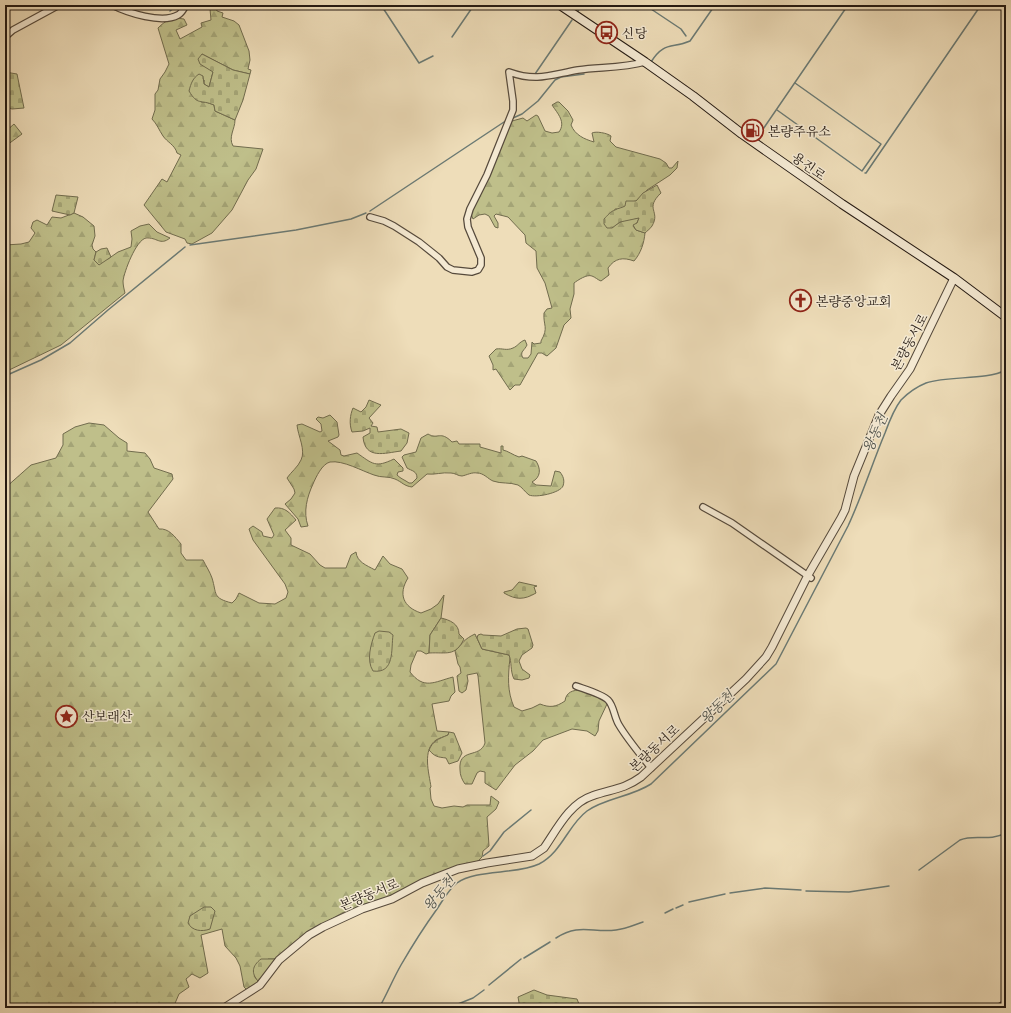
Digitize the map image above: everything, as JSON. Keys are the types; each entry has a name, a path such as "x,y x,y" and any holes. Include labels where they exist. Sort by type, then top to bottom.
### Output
{"main road":[{"name":"용진로","path":"560,5 693,96 742,134 804,178 954,278 1006,317"}],"street":[{"path":"5,37 13,30 59,5"},
{"path":"112,5 124,11 164,19 180,14 186,5"},
{"path":"370,217 384,221 419,242 439,258 447,267 453,270 472,272 478,270 481,265 482,258 468,227 467,219 470,209 487,175 513,110 509,72 531,78 579,70 632,66 645,62"},
{"name":"본량동서로","path":"224,1008 260,985 279,960 309,935 344,917 392,899 422,883 450,872 486,863 532,856 544,848 576,804 592,796 624,787 641,777 746,680 766,657 772,647 845,510 854,476 879,415 910,369 954,278"},
{"path":"703,507 732,524 810,577"},
{"path":"576,686 607,699 612,706 613,713 618,724 650,768"},
{"path":"998,1008 1006,1003"}],"green space":[{"path":"216,8 217,11 223,13 222,17 234,21 239,25 249,51 250,60 248,69 251,70 250,74 233,70 202,54 213,72 209,87 204,84 204,80 201,102 214,105 215,111 235,120 231,136 233,146 263,149 256,169 248,180 232,210 212,233 192,244 187,243 185,239 166,232 144,205 162,179 167,182 181,155 177,153 175,148 165,138 152,119 155,110 155,94 158,90 160,79 169,64 158,28 170,20 176,18 184,19 187,25 176,30 180,39 202,27 201,23 211,20 210,9"},
{"path":"202,54 233,70 250,74 243,100 235,120 215,111 214,105 195,99 189,91 192,81 199,74 203,76 204,84 209,87 213,72 200,64 198,59"},
{"path":"5,72 17,74 24,108 12,109 5,107"},
{"path":"559,102 568,111 573,120 571,125 577,134 583,138 594,142 592,133 599,132 607,134 611,136 610,141 616,147 660,159 666,163 669,168 672,168 678,161 677,168 670,175 647,190 636,201 631,202 621,209 615,209 612,228 625,220 639,218 637,223 633,226 636,230 645,233 639,255 634,261 620,259 613,262 608,268 609,275 601,281 593,276 588,276 574,283 574,294 570,309 571,318 564,325 556,348 547,356 542,353 538,353 520,385 515,385 510,390 496,369 493,370 493,365 489,356 496,349 511,349 525,340 527,345 522,353 522,356 523,358 528,358 531,354 532,342 534,344 541,343 545,333 544,313 547,309 552,308 545,283 537,268 536,251 526,243 525,235 508,217 496,214 494,216 498,223 498,228 495,227 489,216 485,214 479,215 473,219 471,214 512,121 523,118 527,121 536,115 538,116 545,131 552,133 559,132 562,125 561,121 552,105"},
{"path":"14,124 22,134 5,145 5,132"},
{"path":"657,185 661,193 656,198 653,207 655,217 654,221 645,233 636,230 633,225 637,223 639,218 620,222 612,228 607,228 604,224 604,219 611,212 625,206 626,201 636,201 643,193"},
{"path":"56,195 78,197 74,213 70,215 52,211"},
{"path":"74,213 83,217 94,226 95,236 92,245 96,252 94,260 108,259 118,252 131,247 131,231 140,226 149,224 157,232 170,238 164,241 150,238 142,240 131,257 126,271 123,281 125,293 61,345 5,372 5,245 29,242 35,233 31,228 33,222 37,220 47,225 52,217 61,218"},
{"path":"107,248 111,257 99,265 94,260 96,252"},
{"path":"369,400 381,405 369,418 373,423 371,426 377,427 378,432 401,429 409,433 407,443 401,451 382,454 372,452 365,444 363,437 370,433 370,428 363,431 352,432 350,420 353,408 361,412 366,407"},
{"path":"330,415 337,422 339,435 338,437 328,441 340,450 341,455 344,456 357,453 374,464 388,462 394,459 403,468 403,471 398,472 397,475 409,483 412,483 417,476 414,472 407,468 402,457 404,455 416,452 421,438 428,434 431,436 442,436 448,438 452,442 457,441 459,444 480,444 480,447 501,453 501,446 503,446 503,450 519,457 522,456 536,461 539,467 539,475 532,482 536,485 551,486 555,471 560,472 564,480 564,484 561,489 553,493 532,496 518,485 493,481 479,473 459,476 448,473 427,474 412,487 407,486 393,478 377,476 352,466 330,462 324,465 314,481 306,505 308,526 301,527 298,519 285,504 295,493 287,478 298,465 303,452 297,425 302,424 320,432 322,431 321,424 316,419 318,417 323,418"},
{"path":"89,423 104,425 127,443 127,451 145,453 150,459 154,468 172,474 173,479 148,512 159,529 169,531 181,544 181,553 186,560 203,560 211,576 216,595 221,599 232,603 239,593 259,603 275,604 286,598 288,592 285,584 253,540 249,529 253,526 262,532 263,536 272,538 274,535 267,519 275,508 284,510 296,520 285,530 291,538 291,545 310,554 320,565 325,568 346,568 351,555 356,552 360,561 375,570 383,556 390,564 402,569 408,578 403,589 403,595 406,604 410,607 421,613 438,604 444,595 441,618 430,635 429,653 426,654 421,651 417,651 411,665 410,672 415,678 425,683 453,677 455,692 449,701 432,704 437,731 449,732 448,735 436,740 429,750 428,769 431,799 434,806 442,808 454,806 463,807 467,805 490,805 491,796 499,802 496,809 487,817 489,846 483,851 482,857 478,861 382,900 362,905 342,913 309,932 275,959 268,959 254,976 258,981 256,985 248,991 244,987 240,966 236,958 225,946 222,929 201,935 208,973 200,978 192,974 186,979 189,987 179,994 173,1008 160,1008 155,1006 153,1008 5,1008 5,488 31,465 56,458 63,445 63,434 75,427"},
{"path":"519,582 537,586 534,587 536,593 524,598 516,598 504,593 512,590"},
{"path":"441,618 451,621 456,625 459,634 464,639 461,645 454,651 446,653 429,653 430,635"},
{"path":"517,629 528,629 533,645 532,648 522,655 519,661 522,669 530,675 529,678 522,680 514,679 509,655 482,649 477,638 478,635 481,634 501,636"},
{"path":"379,631 389,632 393,635 392,653 385,669 373,671 370,662 370,652 375,633"},
{"path":"475,634 482,649 509,655 509,689 514,707 522,711 540,704 556,706 565,701 570,692 578,690 606,701 607,704 599,721 598,731 595,736 587,731 572,729 543,740 533,751 515,765 496,790 485,783 485,772 480,771 477,773 472,784 465,784 460,772 460,763 462,758 479,751 485,743 478,676 477,673 467,675 468,681 466,690 462,693 459,691 457,676 461,673 455,651 466,639"},
{"path":"449,732 454,733 462,753 458,761 449,764 446,758 437,756 429,750 434,742 448,735"},
{"path":"204,907 211,907 215,911 210,929 201,931 192,928 188,923 190,916"},
{"path":"261,959 275,959 266,973 258,981 254,975 254,967"},
{"path":"534,990 547,995 577,999 579,1004 576,1008 520,1008 518,997"}],"waterway":[{"path":"170,11 178,5"},
{"path":"381,5 419,63 433,56"},
{"path":"452,37 474,5"},
{"path":"578,11 582,5"},
{"path":"645,5 681,29 686,36"},
{"path":"651,62 664,48 690,41 715,5"},
{"path":"757,138 848,5"},
{"path":"865,173 981,5"},
{"path":"535,74 572,20"},
{"path":"513,118 522,114 538,101 555,80 561,77 584,74"},
{"path":"777,110 862,171 881,144 795,83"},
{"path":"370,211 507,120"},
{"path":"190,245 296,230 351,219 366,213"},
{"path":"5,376 41,360 70,343 185,247"},
{"name":"왕동천","path":"379,1008 409,951 454,885 475,876 530,867 547,859 554,853 580,817 587,811 602,803 635,792 651,784 776,664 848,526 890,420 901,400 912,390 926,383 946,379 988,376 1006,370"},
{"path":"483,856 490,851 504,832 531,810"},
{"path":"919,870 960,840 966,838 988,838 1000,836 1006,833"},
{"path":"806,891 849,892 889,886"},
{"path":"730,893 765,888 801,890"},
{"path":"689,902 725,894"},
{"path":"676,908 683,905"},
{"path":"665,913 673,909"},
{"path":"556,938 564,933 572,931 616,930 627,928 643,922"},
{"path":"524,958 550,942"},
{"path":"489,985 521,959"},
{"path":"458,1004 473,998 484,990"},
{"path":"441,1008 455,1005"}],"place":[{"name":"신당","path":"606,33"},
{"name":"본량주유소","path":"753,131"},
{"name":"본량중앙교회","path":"800,301"},
{"name":"산보래산","path":"67,716"}]}
